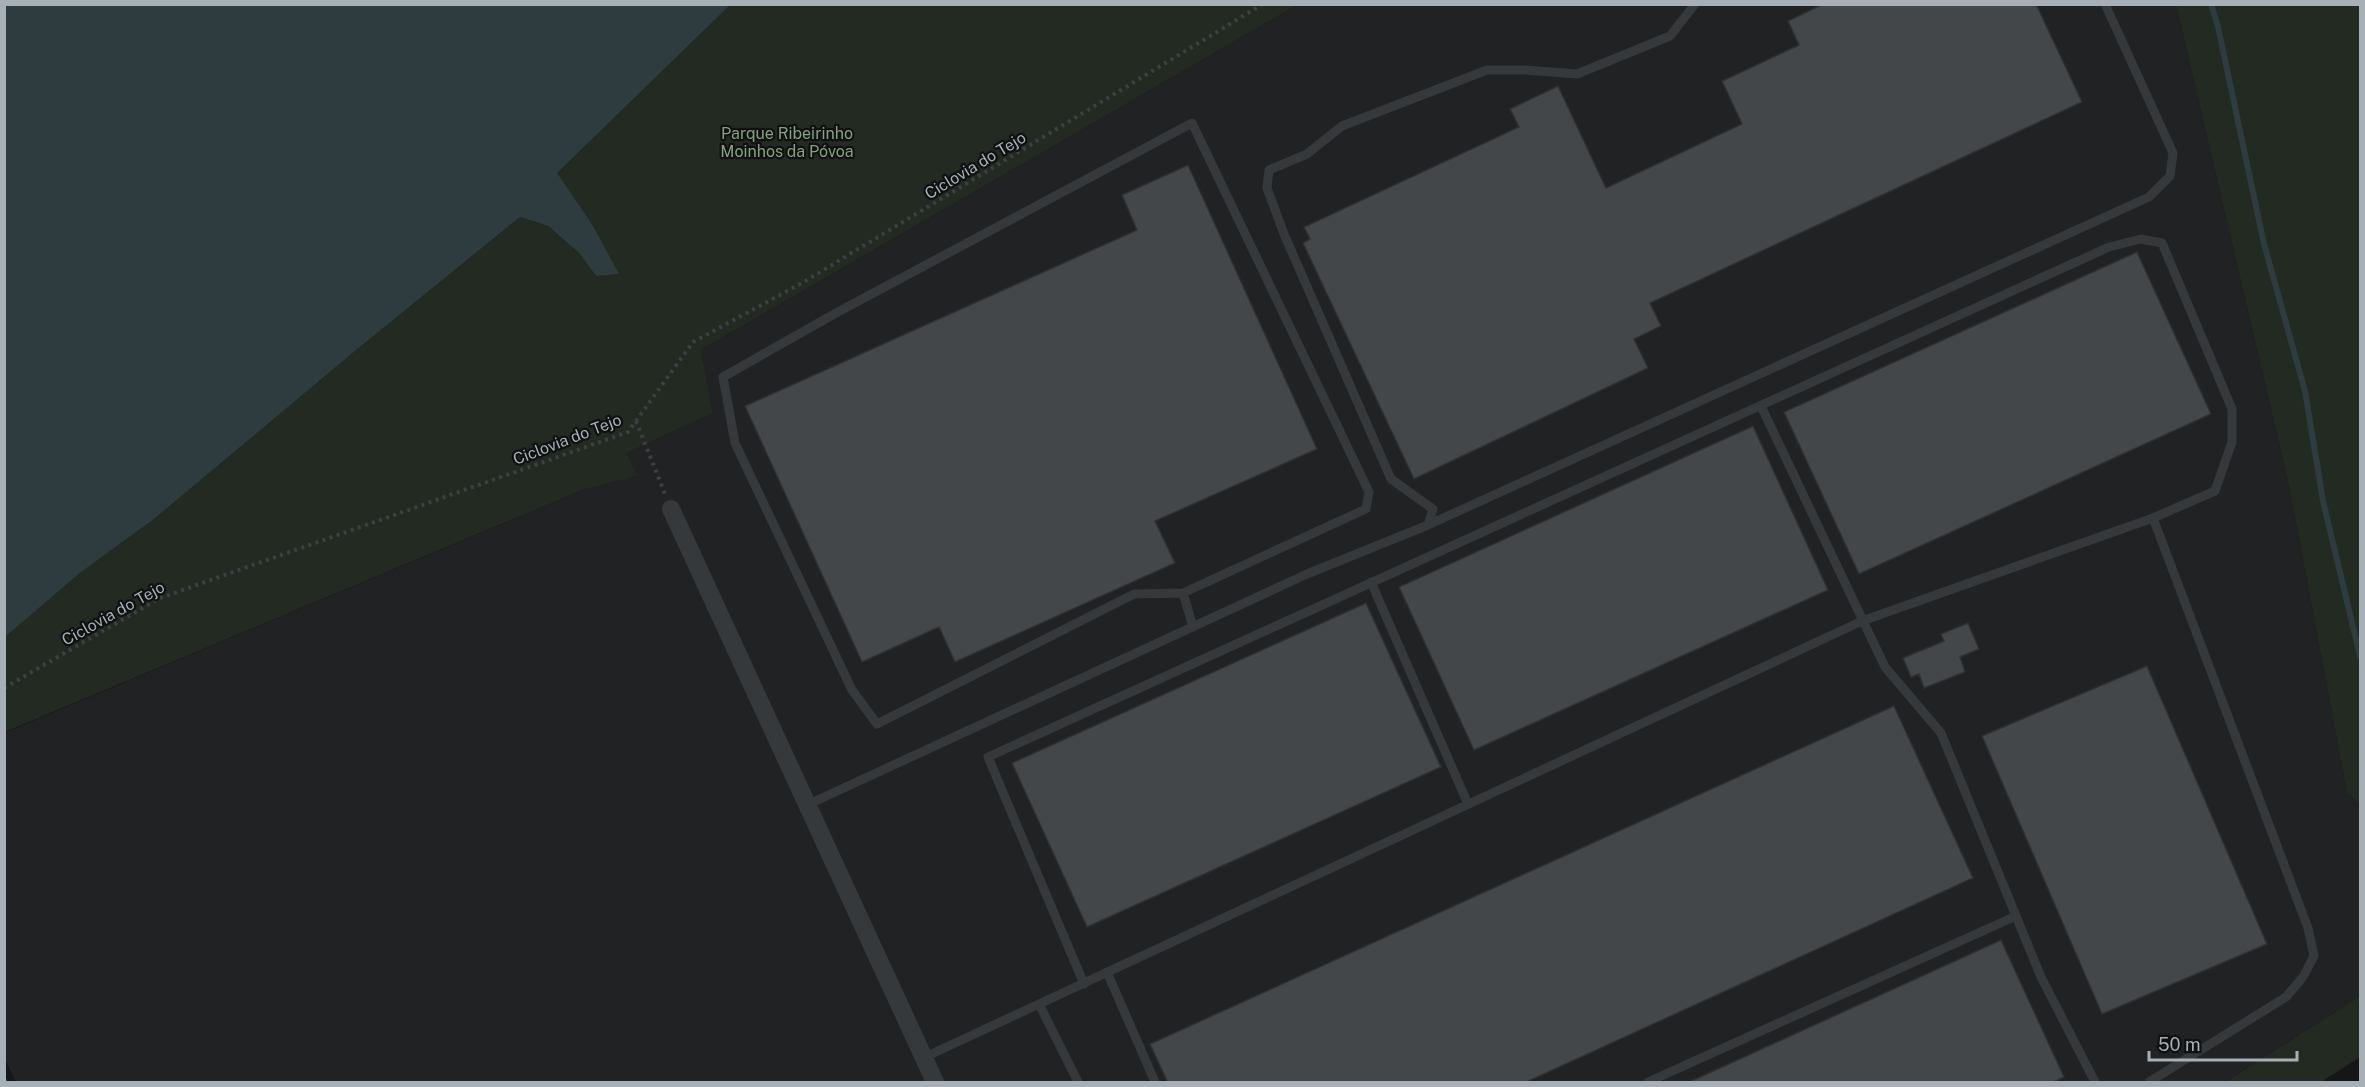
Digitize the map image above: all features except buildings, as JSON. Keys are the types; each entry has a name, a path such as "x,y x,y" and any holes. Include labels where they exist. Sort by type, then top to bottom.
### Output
{"street":[{"path":"671,509 935,1083"}],"lane":[{"path":"1428,525 1433,509 1391,479 1284,234 1267,188 1269,170 1307,154 1342,126 1488,70 1577,74 1670,36 1695,4"},
{"path":"807,805 1307,574 1428,525 2150,197 2170,176 2173,153 2104,4"},
{"path":"1192,123 1369,492 1366,509 1183,593 1134,594 877,724 852,690 735,442 723,377 836,313 1192,123"},
{"path":"923,1058 1084,984 1862,621 2153,518 2215,491 2232,441 2232,409 2162,243 2141,239 2109,247 988,758 1084,984"},
{"path":"1761,406 1885,667 1941,733 2041,976 2095,1083"},
{"path":"2149,1083 2286,997 2303,976 2314,956 2308,928 2153,518"},
{"path":"1371,582 1468,804"},
{"path":"1183,593 1193,627"},
{"path":"1648,1083 2016,916"},
{"path":"1107,972 1155,1083"},
{"path":"1039,1004 1078,1083"}],"path":[{"name":"Ciclovia do Tejo","path":"4,688 160,598 628,432 693,342 802,283 1263,4"},
{"path":"636,421 671,509"}],"shaded area":[{"path":"5,4 730,5 557,173 592,224 619,274 596,276 579,253 548,226 520,217 154,519 80,573 5,637"},
{"path":"1297,5 2176,5 2289,486 2347,793 2360,805 2360,996 2225,1082 16,1082 4,1057 4,733 583,490 636,476 627,453 713,413 701,350"}],"green space":[{"name":"Parque Ribeirinho Moinhos da Póvoa","path":"730,5 1297,5 701,350 713,413 627,453 637,476 583,490 5,732 5,637 80,573 154,519 520,217 548,226 579,253 596,276 618,274 592,224 556,173"},
{"path":"2176,5 2360,5 2360,805 2347,793 2289,486"},
{"path":"2360,996 2360,1057 2321,1082 2225,1082"}],"waterway":[{"path":"2211,4 2218,27 2264,244 2305,391 2323,501 2360,656"}]}
